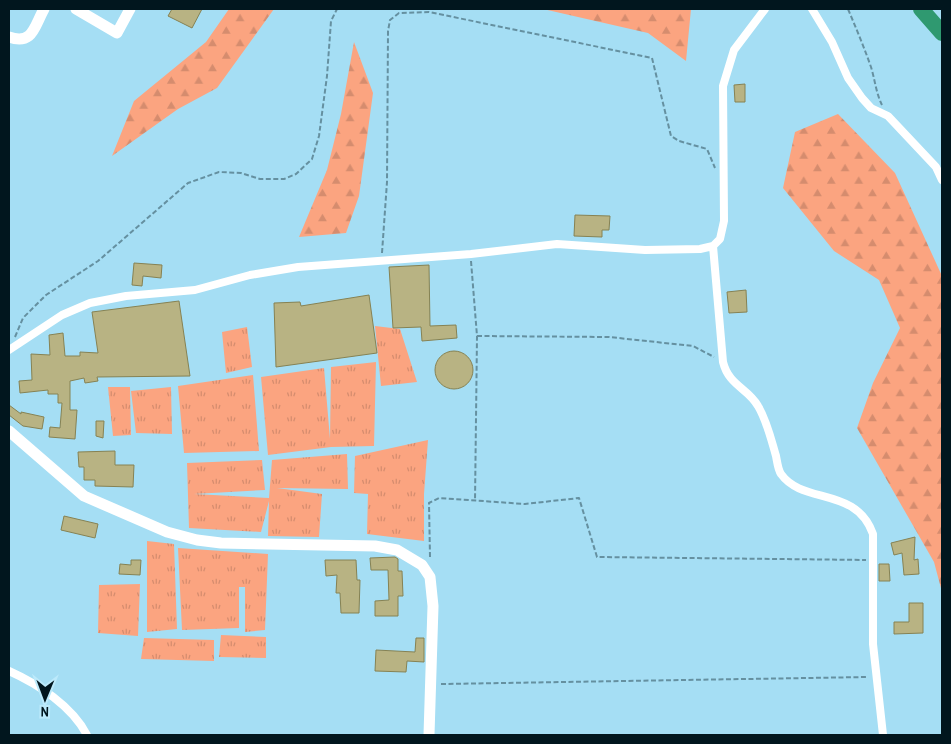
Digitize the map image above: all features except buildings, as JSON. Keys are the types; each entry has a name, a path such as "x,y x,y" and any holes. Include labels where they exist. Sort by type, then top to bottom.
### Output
{"street":[{"path":"9,37 24,40 29,38 44,9"},
{"path":"76,9 117,33 130,9"},
{"path":"9,350 62,315 90,303 126,296 195,290 250,275 298,267 470,254 557,244 674,251 713,246 720,239 724,221 723,86 734,50 765,9"},
{"path":"812,9 832,42 848,78 862,98 870,108 888,116 939,166 942,180"},
{"path":"713,246 723,362 726,374 757,404 769,431 780,474 798,488 826,496 860,512 868,521 873,534 873,644 883,735"},
{"path":"9,431 84,496 166,532 197,540 221,543 375,546 397,550 422,565 430,577 432,590 429,735"},
{"path":"9,671 33,682 79,721 86,735"}],"path":[{"path":"9,350 23,318 33,306 60,284 98,260 188,183 219,172 241,174 260,179 284,179 296,174 312,158 319,136 327,76 331,21 337,9"},
{"path":"848,9 866,54 876,94 888,116"},
{"path":"382,260 387,182 388,31 390,20 399,14 429,12 652,58 670,136 679,141 708,149 717,174"},
{"path":"470,254 477,336 475,500"},
{"path":"477,336 610,337 693,346 723,362"},
{"path":"422,565 430,561 429,503 439,498 475,500 498,504 524,504 579,498 597,557 872,560"},
{"path":"430,684 539,684 841,676 878,677"}],"green space":[{"path":"229,9 274,9 217,88 178,109 112,156 134,101 206,42"},
{"path":"543,9 691,9 686,61 648,33"},
{"path":"354,42 373,93 359,196 346,233 299,237 327,170 341,114"},
{"path":"838,114 895,173 942,276 942,592 934,562 857,428 873,383 900,328 879,280 834,251 783,188 795,132"},
{"path":"375,326 400,329 417,382 381,386"},
{"path":"247,327 252,367 226,373 222,332"},
{"path":"376,362 374,446 331,447 268,455 261,377 324,368 330,439 331,367"},
{"path":"253,375 259,451 184,453 178,386"},
{"path":"108,387 130,387 131,435 113,436"},
{"path":"171,387 172,434 136,433 131,391"},
{"path":"428,440 424,494 424,541 367,534 368,494 354,493 355,456"},
{"path":"347,454 348,489 277,488 322,494 319,537 268,536 269,501 261,532 189,528 187,463 262,460 265,490 194,494 269,498 272,460"},
{"path":"147,541 174,544 177,629 147,632"},
{"path":"178,548 268,554 265,630 245,632 245,587 239,587 239,628 182,630"},
{"path":"140,584 138,636 98,633 99,585"},
{"path":"221,635 266,637 266,658 219,657"},
{"path":"144,638 214,640 214,661 141,659"}],"waterway":[{"path":"921,9 942,33"}]}
